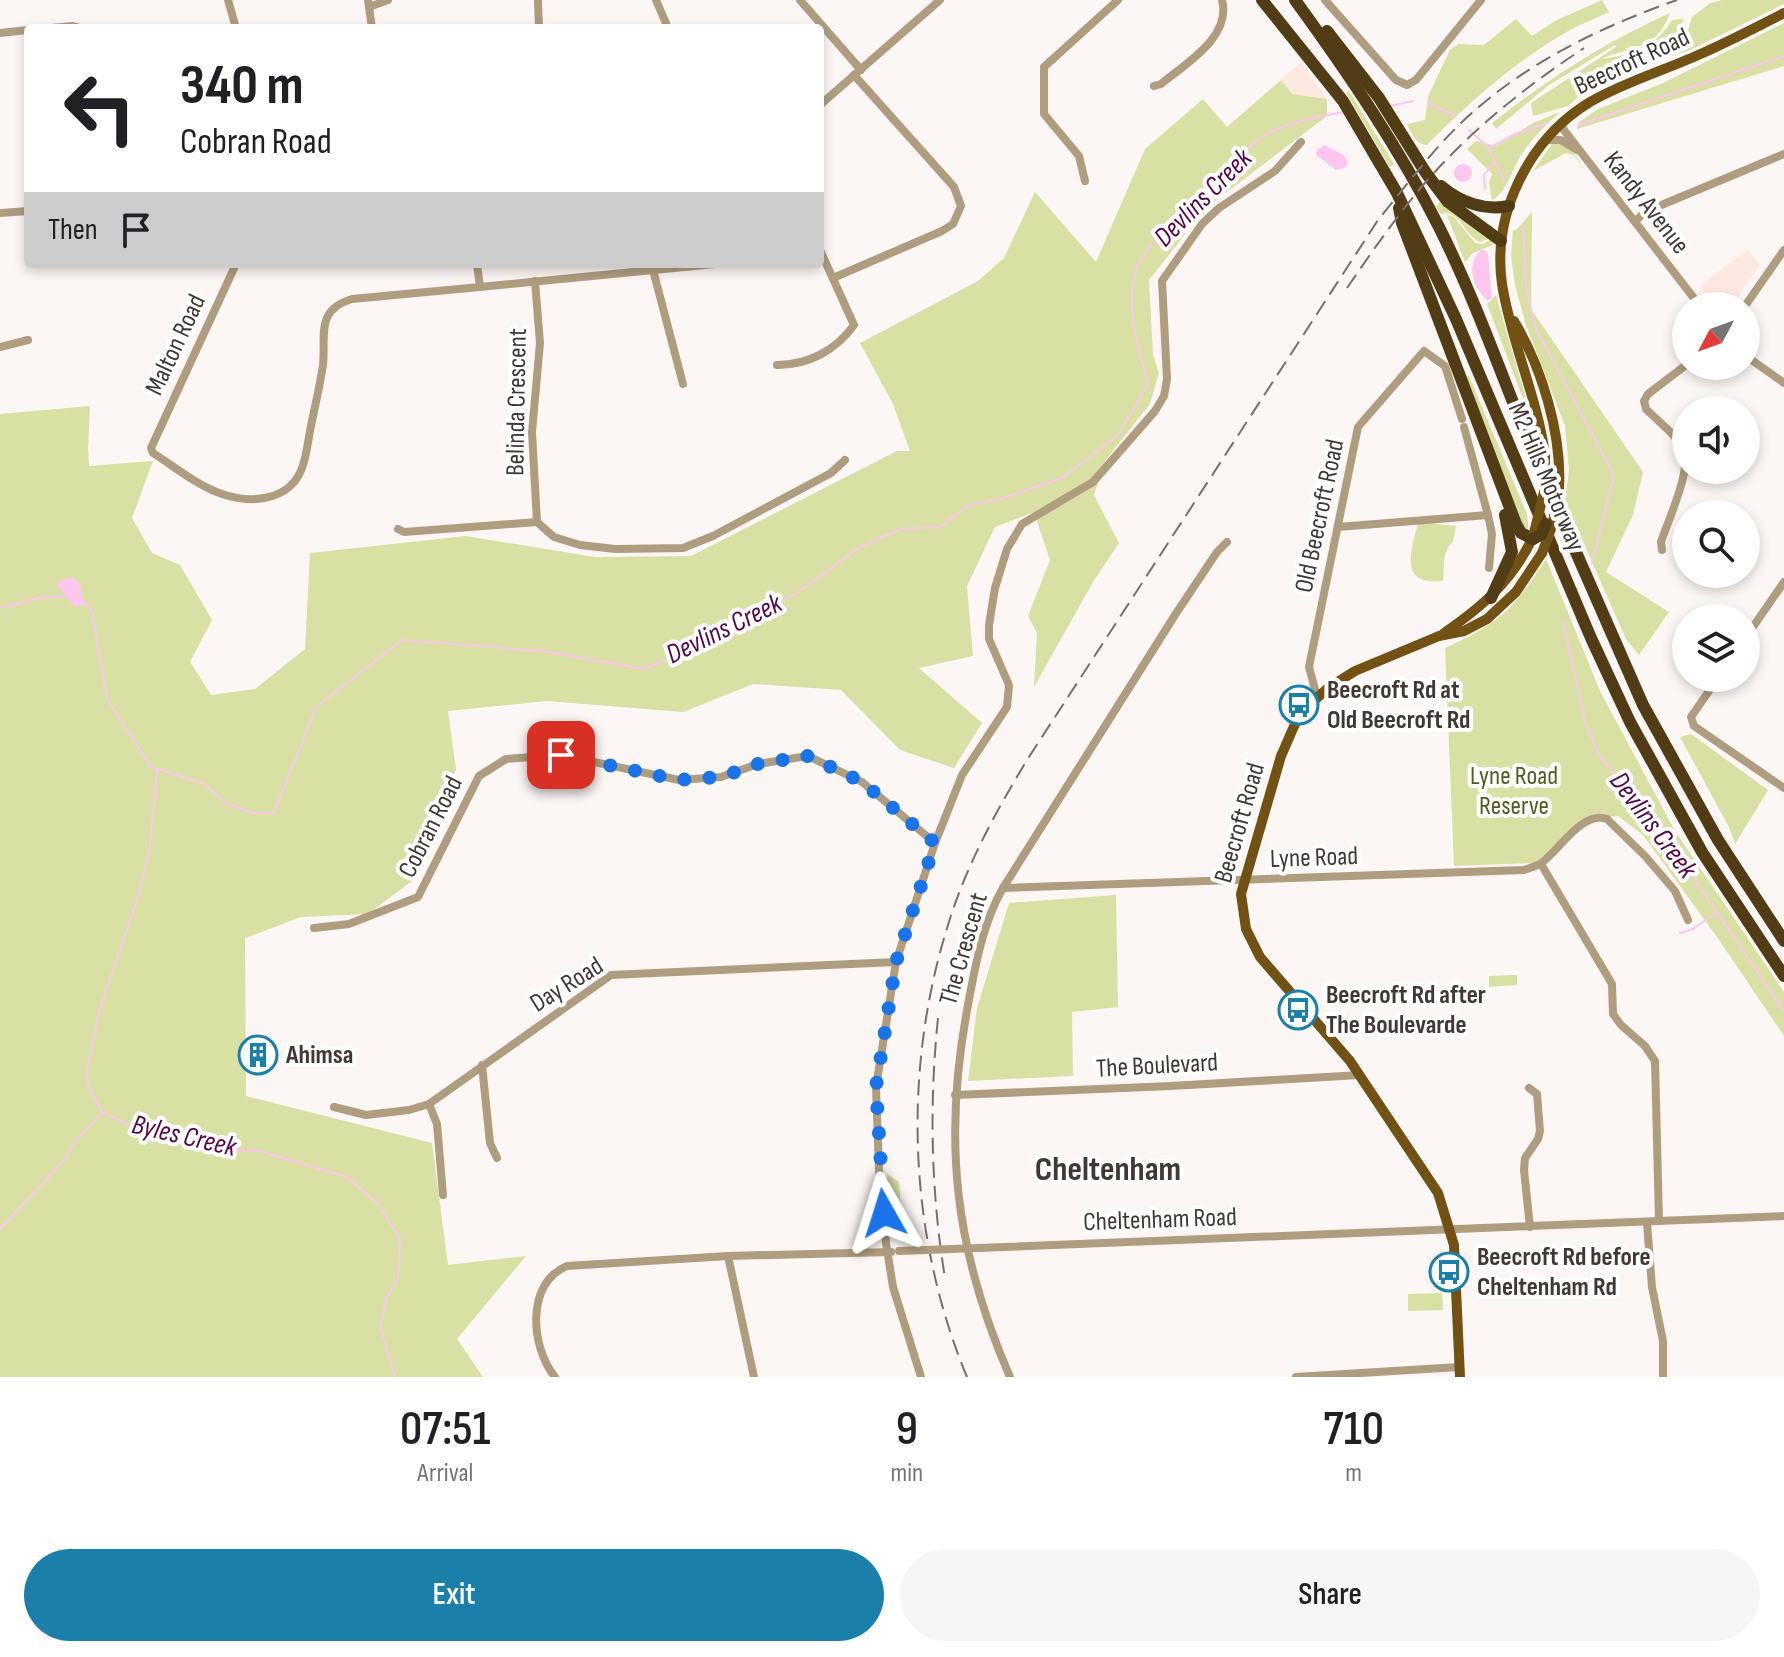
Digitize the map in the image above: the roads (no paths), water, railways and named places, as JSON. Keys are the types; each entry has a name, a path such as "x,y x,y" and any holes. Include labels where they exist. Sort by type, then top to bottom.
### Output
{"highway":[{"name":"M2 Hills Motorway","path":"1262,0 1343,101 1397,193 1456,319 1591,638 1630,722 1702,852 1784,976"},
{"path":"1296,0 1318,21 1448,202 1501,241"},
{"name":"M2 Hills Motorway","path":"1372,99 1384,128 1438,226 1469,294 1534,456 1643,705 1718,840 1784,941"},
{"path":"1426,173 1462,200 1495,209 1509,206"},
{"path":"1397,193 1402,223 1521,533 1533,538 1541,535 1558,476"},
{"path":"1482,437 1513,545 1511,560 1491,598"}],"main road":[{"name":"Beecroft Road","path":"1439,636 1491,598 1514,572 1533,538 1545,488 1545,455 1540,429 1513,339 1502,280 1501,241 1509,206 1524,170 1560,125 1599,97 1730,41 1784,13"},
{"name":"Beecroft Road","path":"1459,1372 1455,1262 1450,1229 1433,1185 1340,1047 1266,965 1251,943 1242,910 1244,881 1287,741 1300,717 1337,680 1439,636 1464,631 1487,619 1516,592 1542,553 1553,525 1558,476 1552,416 1522,335 1510,316"}],"street":[{"path":"228,0 235,24"},
{"path":"372,24 369,4 388,0"},
{"path":"538,0 539,24"},
{"path":"656,0 666,24"},
{"path":"800,0 819,24"},
{"path":"824,102 940,0"},
{"path":"1085,181 1079,156 1044,114 1044,67 1118,0"},
{"path":"1154,86 1161,84 1212,41 1224,12 1222,0"},
{"path":"1325,0 1396,80 1407,85 1416,80 1481,0"},
{"path":"0,33 24,30"},
{"path":"824,30 954,187 961,206 953,224 942,231 833,278"},
{"name":"Kandy Avenue","path":"1560,125 1689,292"},
{"path":"1546,140 1561,140 1584,155"},
{"path":"921,1377 900,1316 887,1252 879,1170 876,1087 896,962 935,843 962,775 1007,707 1009,685 989,639 989,625 995,588 1007,549 1022,524 1093,482 1155,411 1164,396 1167,379 1162,281 1202,224 1219,208 1275,171 1301,142"},
{"path":"1635,221 1647,211 1784,154"},
{"path":"0,213 24,211"},
{"path":"1755,292 1784,250"},
{"path":"777,365 791,365 827,352 843,340 854,325 824,260"},
{"name":"Malton Road","path":"234,268 152,444 153,453 224,495 256,499 281,493 296,479 303,465 323,364 324,324 337,305 352,299 480,287"},
{"path":"478,268 480,287 674,268"},
{"path":"653,270 683,384"},
{"name":"Belinda Crescent","path":"535,281 540,343 532,432 537,522"},
{"path":"0,347 28,340"},
{"name":"Old Beecroft Road","path":"1317,697 1309,667 1358,427 1424,351 1445,366 1488,515"},
{"path":"1760,366 1784,383"},
{"path":"1662,550 1661,542 1686,467 1686,453 1646,409 1644,401 1648,394 1672,376"},
{"path":"398,529 404,532 537,522 554,537 578,545 615,549 683,548 713,536 831,473 845,460"},
{"path":"1338,527 1488,515 1492,534 1489,568"},
{"name":"The Crescent","path":"1010,1377 987,1320 966,1249 955,1162 955,1095 972,979 995,903 1003,888 1175,615 1227,542"},
{"path":"1760,617 1784,582"},
{"path":"1708,692 1691,717 1694,726 1784,788"},
{"name":"Cobran Road","path":"314,928 349,924 418,897 479,776 506,759 561,755 679,780 721,777 758,764 808,756 862,782 935,843"},
{"path":"1659,1221 1655,1061 1645,1046 1613,1014 1612,984 1541,864 1588,820 1599,816 1607,819 1675,891 1688,920"},
{"name":"Lyne Road","path":"1003,888 1524,870 1541,864"},
{"name":"Day Road","path":"334,1107 366,1115 409,1110 429,1104 611,975 896,962"},
{"path":"482,1065 490,1143 497,1158"},
{"name":"The Boulevard","path":"955,1095 1360,1075"},
{"path":"1529,1088 1537,1094 1540,1131 1525,1158 1530,1227"},
{"path":"429,1104 437,1124 443,1195"},
{"name":"Cheltenham Road","path":"555,1377 544,1357 536,1313 539,1294 558,1270 573,1265 728,1256 1784,1216"},
{"path":"1647,1223 1652,1287 1663,1341 1663,1377"},
{"path":"728,1256 754,1377"},
{"path":"1296,1377 1459,1372"}],"waterway":[{"path":"1578,125 1784,56"},
{"name":"Devlins Creek","path":"1390,106 1413,101"},
{"name":"Devlins Creek","path":"1428,103 1455,116"},
{"name":"Devlins Creek","path":"82,600 92,611 107,699 151,767 204,784 226,803 252,813 274,813 316,707 402,640 541,651 644,669 723,634 797,593 860,547 884,536 903,529 940,527 968,506 1062,478 1118,435 1148,384 1134,327 1132,298 1136,270 1157,237 1197,194 1259,139 1290,124 1344,112"},
{"path":"1489,148 1515,134 1546,124"},
{"name":"Devlins Creek","path":"1469,130 1489,148 1504,182"},
{"path":"1485,189 1484,175 1494,162"},
{"name":"Devlins Creek","path":"1523,223 1526,288 1536,329 1614,475 1592,563"},
{"name":"Devlins Creek","path":"0,608 43,597 65,597"},
{"name":"Devlins Creek","path":"1563,621 1585,722 1600,757 1656,823 1784,1011"},
{"name":"Byles Creek","path":"157,770 149,853 139,894 100,1009 86,1074 89,1088 102,1112 129,1125 229,1150 259,1151 347,1177 377,1203 400,1239 398,1278 386,1300 380,1327 395,1377"},
{"path":"1680,933 1693,929 1717,912"},
{"path":"0,1229 67,1157 74,1144 102,1112"}],"railway":[{"path":"967,1377 947,1323 923,1210 918,1152 918,1095 923,1037 933,981 948,925 963,882 993,820 1027,760 1378,220 1418,170 1461,123 1510,83 1590,36 1677,0"},
{"path":"1347,288 1404,209 1460,146 1499,111 1584,48"},
{"path":"938,1018 933,1083 933,1148 945,1278"}],"place":[{"name":"Beecroft Rd at Old Beecroft Rd","path":"1299,705"},
{"name":"Beecroft Rd after The Boulevarde","path":"1298,1010"},
{"name":"Ahimsa","path":"258,1055"},
{"name":"Beecroft Rd before Cheltenham Rd","path":"1449,1272"}],"district":[{"name":"Cheltenham","path":"1108,1169"}],"park label":[{"name":"Lyne Road Reserve","path":"1514,791"}]}
